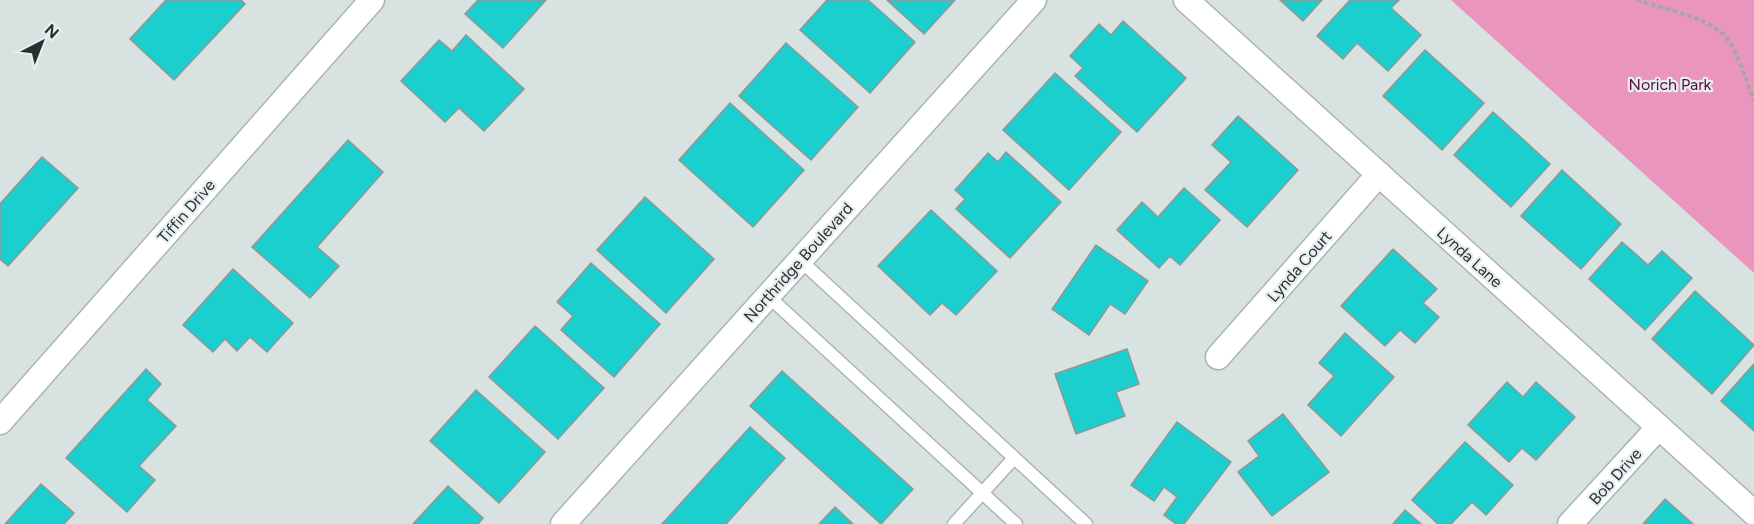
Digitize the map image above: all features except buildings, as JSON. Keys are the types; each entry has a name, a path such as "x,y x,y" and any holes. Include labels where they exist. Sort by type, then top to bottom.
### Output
{"street":[{"name":"Tiffin Drive","path":"0,422 372,0"},
{"name":"Northridge Boulevard","path":"563,524 1034,0"},
{"name":"Lynda Lane","path":"1186,0 1754,513"},
{"name":"Lynda Court","path":"1218,357 1379,174"},
{"name":"Bob Drive","path":"1570,524 1659,428"}],"lane":[{"path":"800,260 1086,524"},
{"path":"768,296 1016,524"},
{"path":"954,524 1014,458"}],"path":[{"path":"1637,0 1693,18 1723,34 1744,72 1754,101"}],"green space":[{"name":"Norich Park","path":"1451,0 1754,0 1754,273"}]}
